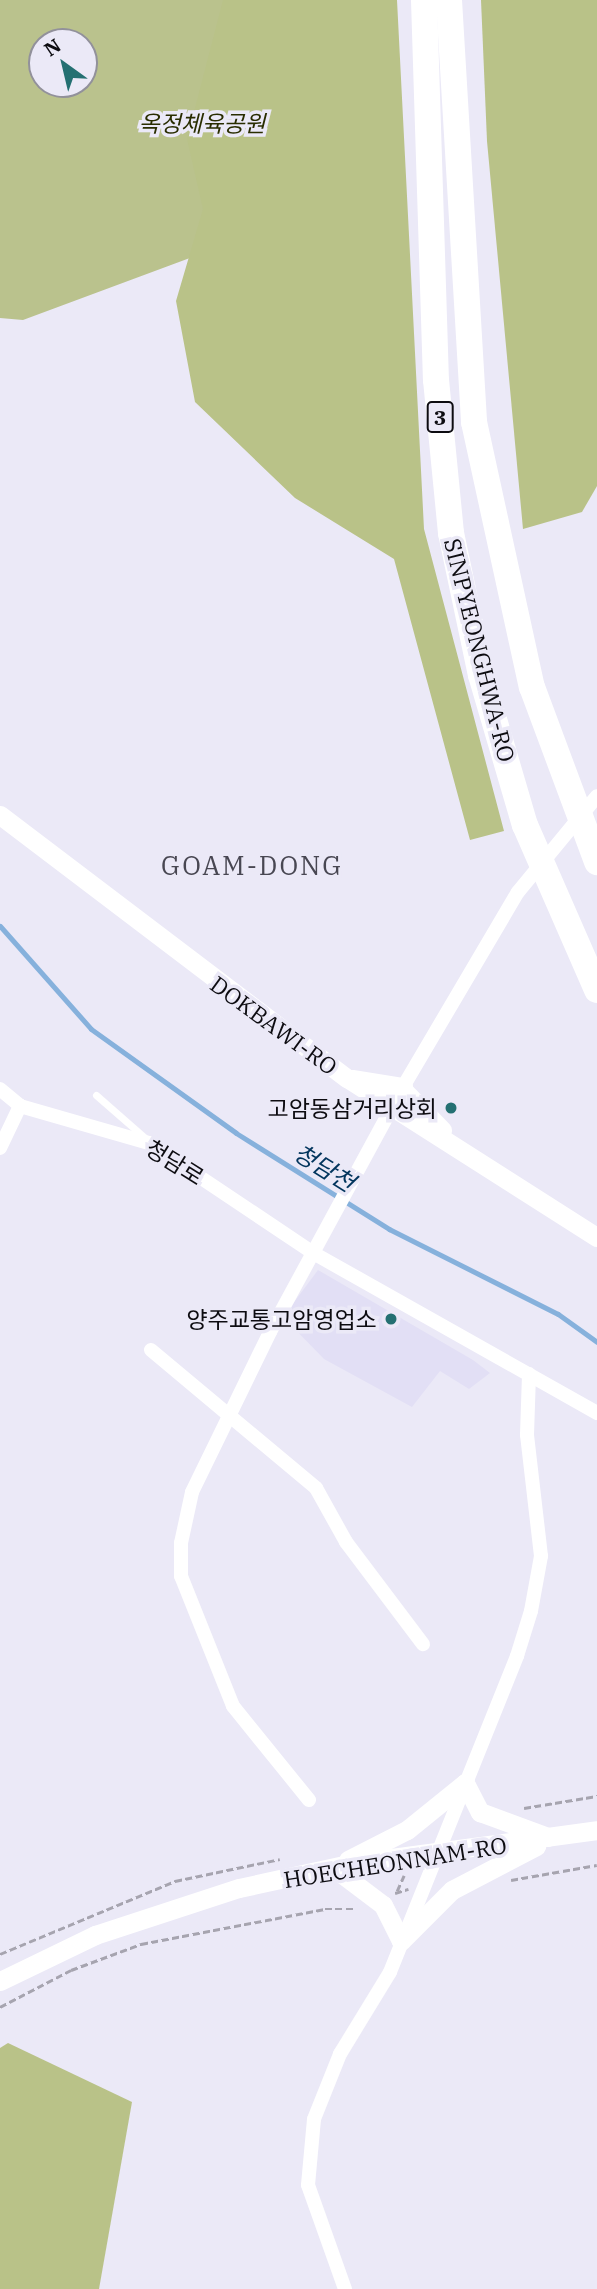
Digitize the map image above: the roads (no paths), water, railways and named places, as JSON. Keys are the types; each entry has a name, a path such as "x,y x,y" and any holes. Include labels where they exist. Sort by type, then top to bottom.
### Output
{"highway":[{"name":"SINPYEONGHWA-RO","path":"424,0 436,366 451,533 481,675 525,825 555,905 597,990"},
{"name":"SINPYEONGHWA-RO","path":"449,0 474,422 532,687 595,858"}],"main road":[{"name":"DOKBAWI-RO","path":"0,815 346,1079 597,1237"},
{"path":"346,1079 403,1088 462,1152"},
{"path":"465,1783 480,1812 552,1838 452,1890 401,1941 383,1905 334,1868 407,1830 465,1783"},
{"name":"HOECHEONNAM-RO","path":"0,1981 161,1910 334,1868 597,1830"}],"street":[{"path":"309,1800 233,1706 181,1576 181,1543 192,1492 391,1108 518,892 597,796"},
{"name":"청담로","path":"0,1090 20,1106 149,1143 318,1249 597,1413"},
{"path":"0,1148 20,1106"},
{"path":"151,1350 228,1419 316,1488 346,1542 423,1644"},
{"path":"345,2289 308,2185 308,2154 314,2119 340,2054 390,1972 517,1656 541,1556 527,1436 529,1374"}],"lane":[{"path":"96,1095 149,1143"}],"waterway":[{"name":"청담천","path":"0,926 91,1029 236,1133 389,1229 558,1314 597,1342"}],"place":[{"name":"고암동삼거리상회","path":"451,1108"},
{"name":"양주교통고암영업소","path":"391,1319"}],"district":[{"name":"GOAM-DONG","path":"252,866"}],"park label":[{"name":"옥정체육공원","path":"202,123"}]}
